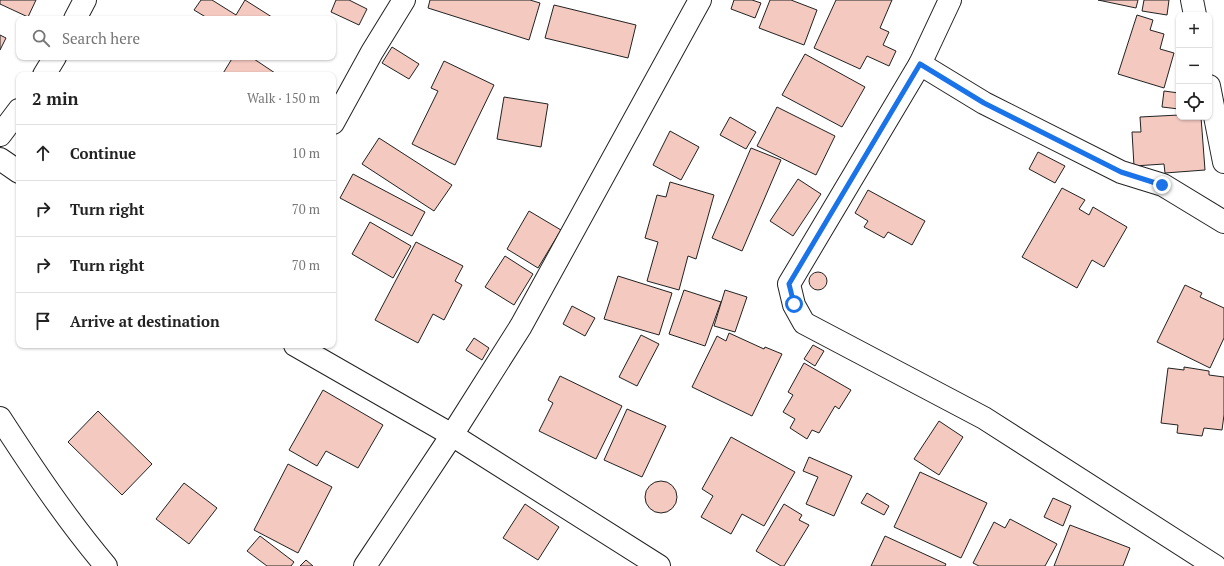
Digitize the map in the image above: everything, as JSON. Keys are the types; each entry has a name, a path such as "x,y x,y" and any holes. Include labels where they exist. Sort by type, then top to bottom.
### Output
{"street":[{"path":"77,16 85,0"},
{"path":"336,118 372,52 404,0"},
{"path":"365,566 452,435 521,326 700,0"},
{"path":"950,0 920,64 789,284 794,304 804,323 984,418 1215,566"},
{"path":"1192,0 1194,12"},
{"path":"46,72 53,60"},
{"path":"920,64 984,103 1121,172 1162,185 1224,222"},
{"path":"1212,101 1224,162"},
{"path":"0,135 16,114"},
{"path":"0,159 16,170"},
{"path":"300,348 452,435 659,566"},
{"path":"0,418 38,476 106,566"}],"building":[{"path":"0,0 36,0 28,16 0,4"},
{"path":"201,0 212,0 236,15 245,0 270,16 204,16 194,10"},
{"path":"336,0 349,0 367,9 359,25 331,12"},
{"path":"430,0 530,0 540,3 529,40 428,8"},
{"path":"734,0 752,0 761,3 755,18 731,9"},
{"path":"770,0 791,0 817,10 804,45 759,28"},
{"path":"836,0 892,0 880,28 889,32 883,45 896,51 889,66 867,56 860,69 814,48"},
{"path":"1098,0 1138,0 1136,8"},
{"path":"1144,0 1169,0 1167,15 1142,11"},
{"path":"554,5 636,25 628,58 545,38"},
{"path":"1137,15 1153,20 1150,30 1164,34 1160,49 1174,53 1164,88 1118,74"},
{"path":"0,35 6,38 0,50"},
{"path":"392,47 419,64 409,79 382,63"},
{"path":"805,54 865,87 842,127 782,95"},
{"path":"231,60 256,60 274,72 224,72"},
{"path":"444,61 494,85 455,165 412,144 438,91 431,88"},
{"path":"1164,91 1176,93 1176,109 1162,107"},
{"path":"504,97 548,104 541,147 497,139"},
{"path":"777,107 835,136 816,175 757,146"},
{"path":"1176,115 1176,120 1201,120 1205,170 1165,173 1164,164 1134,166 1132,132 1141,132 1140,117"},
{"path":"730,117 756,132 746,149 720,135"},
{"path":"670,131 699,147 681,180 653,165"},
{"path":"379,138 452,185 434,211 362,164"},
{"path":"751,148 781,160 742,251 712,238"},
{"path":"1038,152 1065,166 1055,183 1029,169"},
{"path":"353,174 425,212 412,236 340,198"},
{"path":"798,179 821,194 793,236 770,221"},
{"path":"670,182 714,195 696,259 688,256 679,290 647,281 658,242 645,238 657,195 666,197"},
{"path":"1062,188 1085,200 1079,209 1089,215 1093,207 1127,227 1104,267 1092,260 1077,288 1022,257"},
{"path":"868,190 925,221 912,245 888,232 884,238 864,227 868,221 855,213"},
{"path":"529,211 561,230 538,268 507,249"},
{"path":"370,222 411,246 393,278 352,254"},
{"path":"416,242 463,266 455,281 462,285 444,320 433,314 418,343 375,320"},
{"path":"505,256 533,274 514,305 485,287"},
{"path":"814,272 822,272 827,277 825,288 822,290 814,290 809,285 809,277"},
{"path":"618,276 672,293 659,335 604,319"},
{"path":"1185,285 1202,293 1200,297 1224,308 1224,338 1210,368 1157,342"},
{"path":"684,290 721,302 705,346 669,334"},
{"path":"725,290 747,297 735,332 714,326"},
{"path":"572,306 595,318 585,336 563,324"},
{"path":"729,333 764,349 765,347 782,354 752,416 692,387 717,336 726,341"},
{"path":"641,335 659,344 637,386 619,377"},
{"path":"474,338 489,348 482,360 466,350"},
{"path":"813,345 824,351 815,366 804,359"},
{"path":"804,363 851,390 839,409 835,406 819,433 812,430 807,439 790,428 795,419 783,412 793,395 788,392"},
{"path":"1184,367 1209,371 1209,375 1224,377 1224,415 1222,430 1204,428 1202,436 1177,433 1178,425 1161,423 1168,368 1184,370"},
{"path":"560,376 622,406 596,459 539,431 553,403 548,400"},
{"path":"323,390 383,425 358,468 326,451 317,466 289,450"},
{"path":"627,409 666,426 642,477 604,460"},
{"path":"98,411 152,464 122,495 68,442"},
{"path":"939,421 963,437 939,475 914,459"},
{"path":"731,437 795,472 764,526 742,514 731,534 701,517 713,496 702,489"},
{"path":"809,457 852,476 834,516 806,504 818,477 803,471"},
{"path":"288,464 332,487 298,553 254,530"},
{"path":"920,472 987,503 961,558 894,527"},
{"path":"658,481 664,481 674,488 677,497 676,503 670,510 664,513 658,513 648,506 645,500 645,494 652,484"},
{"path":"184,483 217,508 189,544 156,519"},
{"path":"867,493 889,506 884,515 861,503"},
{"path":"1053,498 1071,506 1063,526 1044,517"},
{"path":"525,504 559,527 538,560 503,538"},
{"path":"784,504 802,515 799,520 809,525 784,566 781,566 756,551"},
{"path":"1010,519 1057,544 1045,566 979,566 973,563 994,522 1005,528"},
{"path":"1070,525 1130,548 1123,566 1054,566"},
{"path":"260,536 294,562 291,566 267,566 247,551"},
{"path":"885,536 946,564 945,566 871,566"},
{"path":"306,560 313,566 300,566"}],"route":[{"path":"794,304 789,284 920,64 984,103 1121,172 1162,185"}]}
